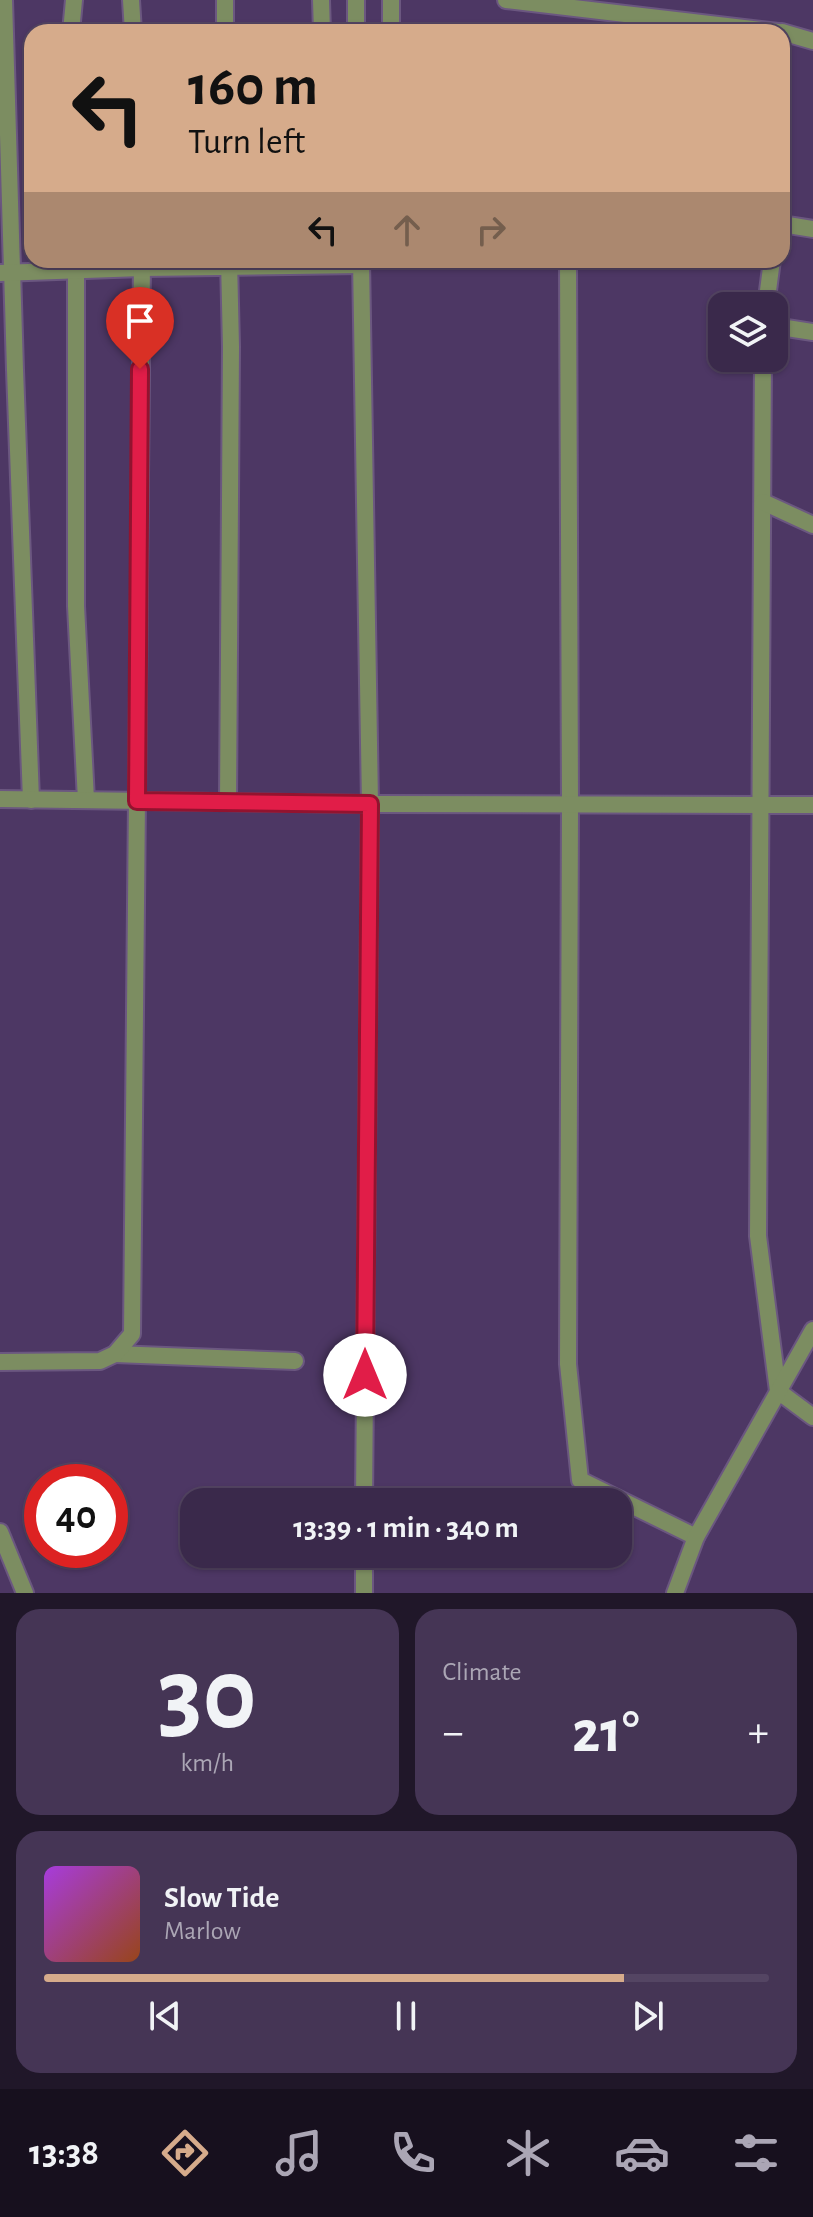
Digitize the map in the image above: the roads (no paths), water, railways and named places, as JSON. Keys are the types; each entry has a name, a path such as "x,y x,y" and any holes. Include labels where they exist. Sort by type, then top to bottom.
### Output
{"street":[{"path":"4,0 6,273 31,800"},
{"path":"72,24 74,0"},
{"path":"131,0 132,24"},
{"path":"225,0 225,24"},
{"path":"321,0 322,24"},
{"path":"356,0 356,24"},
{"path":"391,0 391,24"},
{"path":"506,0 701,24"},
{"path":"790,35 813,41"},
{"path":"790,225 813,229"},
{"path":"6,273 56,268"},
{"path":"76,268 76,606 86,800"},
{"path":"0,1362 100,1361 115,1354 132,1334 142,268"},
{"path":"228,802 229,268"},
{"path":"361,268 370,804 364,1488"},
{"path":"568,268 568,1364 580,1480 696,1537"},
{"path":"768,292 771,268"},
{"path":"788,328 813,332"},
{"path":"763,372 758,1236 778,1391 813,1417"},
{"path":"763,502 813,525"},
{"path":"0,799 813,805"},
{"path":"675,1593 696,1537 813,1330"},
{"path":"115,1354 295,1361"},
{"path":"0,1532 4,1551 25,1593"},
{"path":"364,1568 364,1593"}]}
